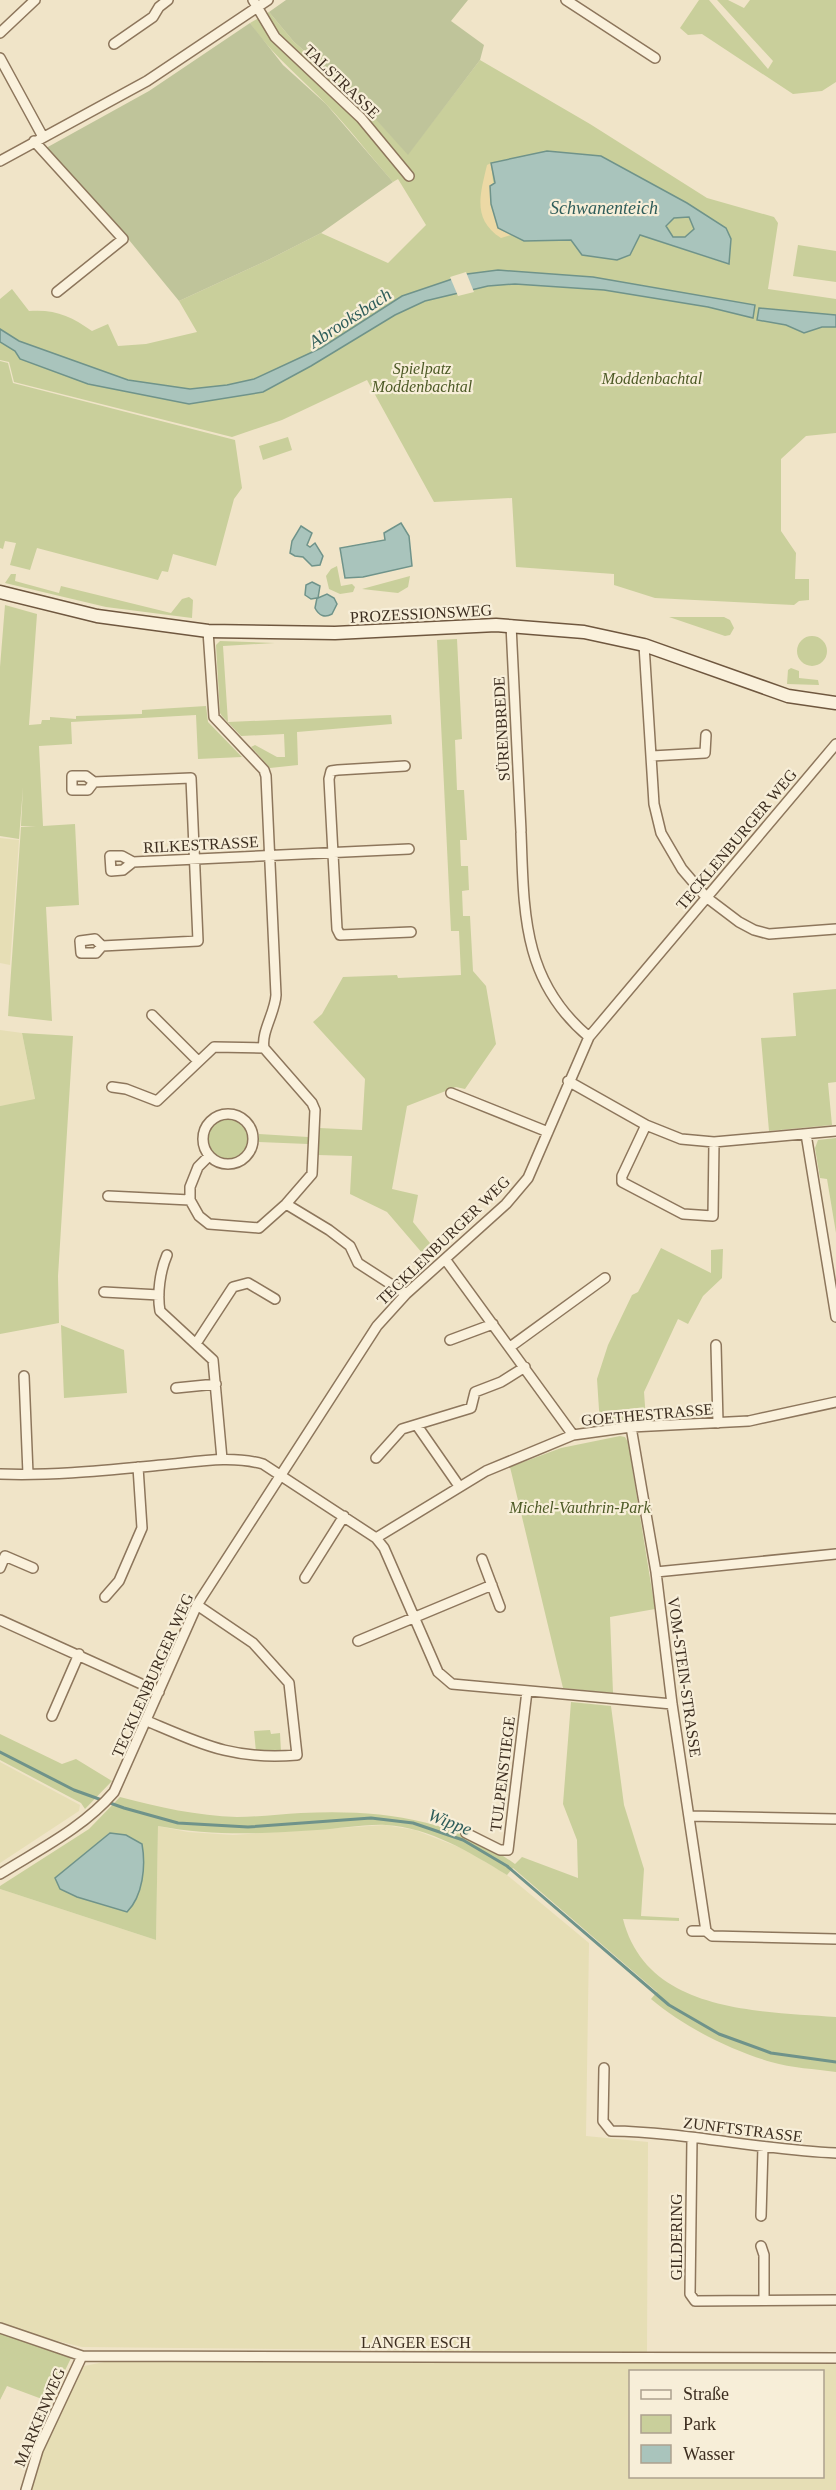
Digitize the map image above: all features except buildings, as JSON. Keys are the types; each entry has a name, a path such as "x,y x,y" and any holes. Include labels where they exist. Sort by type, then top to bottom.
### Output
{"street":[{"path":"0,33 35,0"},
{"path":"114,44 153,17 168,0"},
{"path":"0,160 147,81 255,3 267,0"},
{"path":"566,0 655,58"},
{"name":"TALSTRASSE","path":"255,3 275,37 361,118 409,176"},
{"path":"0,58 38,139 123,239 57,292"},
{"name":"PROZESSIONSWEG","path":"0,592 97,616 208,631 335,633 511,626 591,633 644,645 788,696 836,703"},
{"name":"SÜRENBREDE","path":"511,626 525,916 532,955 556,1000 576,1026 589,1036"},
{"path":"208,631 214,717 264,770 266,776 276,995 275,1009 264,1038 264,1048 312,1103 315,1110 312,1173 265,1225 259,1228 249,1229 204,1222 190,1200 193,1177 208,1156"},
{"path":"644,645 654,804 661,833 682,869 706,897 739,922 754,930 769,934 836,928"},
{"path":"652,756 705,753 706,735"},
{"name":"TECKLENBURGER WEG","path":"0,1874 94,1813 114,1792 197,1605 376,1326 406,1294 516,1193 535,1164 568,1081 589,1036 836,744"},
{"path":"405,766 331,771 329,779 337,929 340,935 411,932"},
{"path":"94,782 191,778 195,859 198,941 102,946"},
{"name":"RILKESTRASSE","path":"133,862 409,849"},
{"path":"152,1015 198,1061"},
{"path":"112,1087 126,1089 157,1101 209,1050 218,1046 264,1048"},
{"path":"568,1081 646,1125 681,1139 714,1142 836,1131"},
{"path":"451,1093 548,1132"},
{"path":"223,1113 240,1116 247,1122 253,1138 248,1155 233,1164 224,1164 208,1156 202,1139 208,1122 223,1113"},
{"path":"646,1125 622,1176 622,1182 683,1214 713,1216 714,1142"},
{"path":"806,1134 836,1317"},
{"path":"108,1196 190,1200"},
{"path":"286,1203 350,1246 358,1263 406,1294"},
{"path":"167,1255 162,1266 159,1294 163,1314 197,1342 213,1360 222,1459"},
{"path":"445,1259 573,1435"},
{"path":"510,1347 604,1278"},
{"path":"197,1342 233,1287 248,1284 275,1299"},
{"path":"104,1292 159,1294"},
{"path":"450,1340 493,1324"},
{"path":"716,1345 718,1423"},
{"path":"376,1458 402,1430 471,1408 474,1392 501,1382 525,1367"},
{"path":"24,1376 28,1474"},
{"path":"176,1388 216,1384"},
{"name":"GOETHESTRASSE","path":"376,1538 459,1486 505,1462 573,1435 631,1427 749,1421 836,1402"},
{"path":"417,1426 459,1486"},
{"name":"VOM-STEIN-STRASSE","path":"631,1427 656,1572 672,1704 706,1931"},
{"path":"0,1474 138,1467 222,1459 255,1462 280,1474 376,1538 384,1548 438,1672 444,1680 452,1684 672,1704"},
{"path":"105,1597 119,1581 142,1528 138,1467"},
{"path":"305,1578 344,1516"},
{"path":"656,1572 836,1554"},
{"path":"0,1568 5,1556 33,1568"},
{"path":"483,1559 500,1607"},
{"path":"358,1641 492,1585"},
{"path":"147,1721 233,1754 266,1757 297,1755 289,1683 253,1643 197,1605"},
{"path":"0,1620 80,1654 159,1692"},
{"path":"52,1716 80,1654"},
{"name":"TULPENSTIEGE","path":"466,1833 500,1850 508,1850 527,1691"},
{"path":"690,1816 836,1819"},
{"path":"692,1930 706,1931 712,1936 836,1939"},
{"name":"ZUNFTSTRASSE","path":"604,2068 605,2127 611,2131 647,2131 692,2139 836,2153"},
{"name":"GILDERING","path":"692,2139 690,2294 695,2301 836,2300"},
{"path":"761,2216 763,2147"},
{"path":"761,2246 764,2255 764,2301"},
{"name":"LANGER ESCH","path":"0,2328 82,2356 836,2358"},
{"name":"MARKENWEG","path":"26,2490 38,2450 82,2356"}],"shaded area":[{"path":"0,838 19,840 10,965 0,963"},
{"path":"0,1030 22,1033 35,1100 0,1106"},
{"path":"0,1762 80,1805 79,1811 0,1863"},
{"path":"385,1825 415,1830 466,1850 507,1875 589,1943 586,2136 648,2142 647,2353 82,2347 29,2334 0,2322 0,1889 156,1940 158,1826 188,1832 233,1835"},
{"path":"109,2361 836,2361 836,2490 31,2490 41,2452 84,2366"}],"green space":[{"path":"286,0 468,0 451,21 484,45 480,60 408,155 350,91 294,42 269,12"},
{"path":"699,0 709,0 768,69 773,61 717,0 728,0 744,8 750,0 836,0 836,82 822,91 793,94 702,34 688,35 680,28"},
{"name":"Moddenbachtal","path":"269,12 294,42 350,91 408,154 480,60 590,124 707,198 774,217 778,223 768,289 836,299 836,433 806,436 781,459 781,531 796,553 795,579 809,579 809,600 799,601 794,605 655,598 614,585 614,574 516,567 512,498 434,502 367,380 282,420 232,437 14,382 9,362 0,360 0,299 12,289 29,311 47,311 62,315 92,331 108,324 118,346 146,344 197,332 179,301 321,233 388,263 426,225 398,179 393,182 335,114 277,56 250,23","holes":["601,156 687,203 726,228 728,264 640,235 630,255 571,240 524,241"]},
{"path":"250,23 283,65 326,104 393,182 321,233 179,301 120,229 46,148 149,91"},
{"path":"689,217 694,229 685,237 673,237 666,227 674,218"},
{"path":"798,245 836,251 836,282 793,276"},
{"path":"0,361 8,363 13,383 235,440 242,488 234,499 216,566 173,554 168,572 162,571 158,580 37,548 30,570 10,565 16,543 5,541 3,549 0,548"},
{"path":"288,437 292,450 263,460 259,446"},
{"path":"337,566 341,586 352,584 355,587 353,592 340,594 329,589 326,576 331,569"},
{"path":"11,574 16,574 15,581 59,593 61,586 171,613 182,599 189,597 193,600 192,618 106,607 5,583"},
{"path":"410,576 408,587 398,593 362,589"},
{"path":"5,605 37,614 29,725 41,724 42,720 50,720 50,717 76,719 76,716 142,714 142,710 206,706 208,722 242,757 198,759 196,715 71,722 72,744 39,746 43,826 75,824 79,905 46,907 52,1021 8,1016 21,827 36,826 21,826 23,787 19,839 0,836 0,667"},
{"path":"669,617 724,617 730,620 734,628 730,635 725,636"},
{"path":"812,636 823,640 827,651 823,662 812,666 801,662 797,651 801,640"},
{"path":"457,639 462,739 455,740 457,790 464,790 467,840 460,840 461,866 468,866 469,890 462,891 463,916 470,916 473,971 486,986 496,1044 465,1089 456,1087 407,1106 392,1189 418,1195 413,1222 438,1253 429,1261 387,1212 350,1194 352,1156 318,1155 319,1128 362,1130 365,1079 313,1022 322,1014 343,977 397,975 398,978 461,975 459,931 451,931 437,640"},
{"path":"220,641 275,643 223,646 228,722 391,715 392,724 297,732 298,765 270,768 251,747 255,745 277,757 285,757 284,734 241,736 222,716 220,713 216,645"},
{"path":"791,668 799,671 799,678 818,680 819,685 787,684 788,670"},
{"path":"836,989 836,1082 828,1083 832,1125 769,1131 761,1038 796,1036 793,993"},
{"path":"22,1033 73,1036 58,1276 59,1323 0,1334 0,1106 35,1099"},
{"path":"228,1117 243,1123 249,1138 243,1153 228,1159 213,1153 207,1138 213,1123"},
{"path":"259,1134 308,1137 308,1144 259,1142"},
{"path":"836,1138 836,1233 827,1179 820,1178 815,1148 818,1140"},
{"path":"661,1248 711,1273 711,1250 723,1249 722,1278 703,1296 688,1324 678,1319 644,1392 646,1420 600,1425 597,1379 608,1345 632,1295 638,1292"},
{"path":"61,1325 124,1350 127,1393 64,1398"},
{"name":"Michel-Vauthrin-Park","path":"620,1436 625,1437 628,1442 655,1609 610,1617 613,1693 563,1688 510,1467 561,1448"},
{"path":"571,1702 611,1706 624,1805 644,1869 641,1916 679,1918 679,1921 623,1919 636,1950 655,1973 680,1990 709,2001 741,2008 836,2017 836,2072 771,2062 740,2051 693,2028 651,1999 657,1992 513,1868 507,1875 449,1842 403,1827 377,1825 238,1833 158,1826 156,1940 0,1889 0,1886 89,1829 120,1797 207,1815 245,1817 329,1812 386,1815 440,1827 466,1836 491,1848 515,1864 522,1857 578,1878 577,1840 563,1804","holes":["109,1833 144,1857 89,1851"]},
{"path":"270,1730 271,1734 280,1733 281,1752 256,1752 254,1731"},
{"path":"0,1734 62,1764 76,1759 112,1781 85,1809 81,1803 0,1760"},
{"path":"0,2332 71,2358 50,2402 7,2386 0,2400"}],"sand":[{"path":"491,163 498,228 511,235 501,238 486,223 480,206 487,165"}],"water":[{"name":"Schwanenteich","path":"547,151 601,156 687,203 726,228 731,239 729,264 640,235 630,255 617,260 582,255 571,240 524,241 498,228 491,204 490,186 495,183 491,163","holes":["689,217 694,229 685,237 673,237 666,226 674,218"]},
{"path":"498,270 593,277 755,305 753,318 708,307 604,290 515,284 488,286 425,301 395,315 263,392 189,404 88,384 20,359 15,351 0,342 0,329 19,341 128,380 190,389 227,385 254,379 321,348 402,296 467,274"},
{"path":"759,308 836,315 836,327 822,327 804,333 786,325 757,320"},
{"path":"401,523 409,536 412,566 363,577 345,578 340,548 385,540 384,533"},
{"path":"301,526 312,533 307,545 310,547 315,543 323,556 320,565 312,566 303,557 290,553 292,541"},
{"path":"312,582 320,586 318,598 327,594 334,598 337,604 332,614 322,616 315,608 317,598 311,599 305,595 306,585"},
{"path":"110,1833 126,1835 142,1844 144,1862 142,1880 137,1898 127,1912 77,1897 60,1889 55,1878"}],"pier":[{"path":"466,272 474,292 458,296 450,277"}],"waterway":[{"name":"Wippe","path":"0,1752 74,1790 124,1808 178,1823 248,1827 371,1818 413,1823 463,1840 507,1866 669,2005 719,2034 771,2053 836,2062"}],"water label":[{"name":"Abrooksbach","path":"350,318"}],"park label":[{"name":"Spielpatz Moddenbachtal","path":"422,377"}]}
